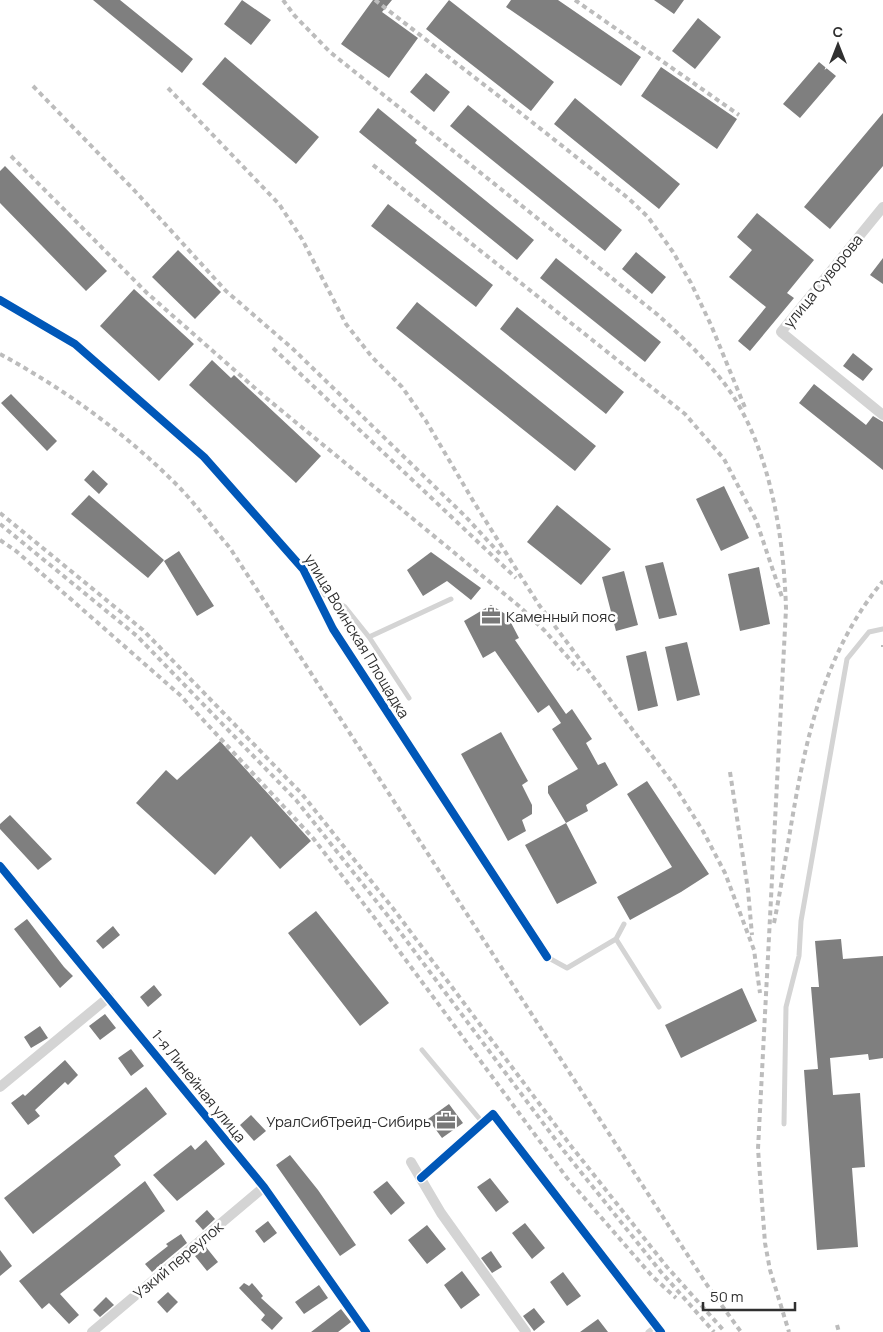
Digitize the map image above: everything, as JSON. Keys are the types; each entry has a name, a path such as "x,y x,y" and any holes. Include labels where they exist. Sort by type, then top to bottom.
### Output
{"street":[{"name":"улица Суворова","path":"883,207 781,332 883,416"},
{"name":"улица Воинская Площадка","path":"0,300 75,344 204,457 303,569 333,629 548,957"},
{"name":"1-я Линейная улица","path":"0,866 110,997 264,1187 364,1331"},
{"path":"0,1087 110,997"},
{"path":"421,1178 493,1114 655,1330"},
{"path":"411,1162 441,1213 526,1332"},
{"name":"Узкий переулок","path":"92,1332 264,1187"}],"lane":[{"path":"313,587 345,607 370,636 409,698"},
{"path":"370,636 451,599"},
{"path":"784,1124 786,1007 799,956 801,921 846,659 869,632 883,629"},
{"path":"548,957 567,968 616,939 624,924"},
{"path":"616,939 659,1007"},
{"path":"422,1050 483,1123"}],"building":[{"path":"93,0 120,0 193,59 182,73"},
{"path":"242,0 271,20 251,45 224,24"},
{"path":"373,0 392,0 382,12 418,38 389,78 341,44"},
{"path":"449,0 554,82 531,111 426,29"},
{"path":"511,0 558,0 641,57 621,86 506,7"},
{"path":"654,0 684,0 674,14"},
{"path":"698,18 721,37 695,69 672,51"},
{"path":"225,57 319,137 296,164 202,84"},
{"path":"819,62 836,76 800,118 783,104"},
{"path":"661,67 737,119 717,149 641,96"},
{"path":"426,73 450,92 434,112 410,92"},
{"path":"575,98 680,184 659,209 554,124"},
{"path":"468,105 622,230 605,251 450,126"},
{"path":"378,108 417,140 415,143 534,240 517,260 359,132"},
{"path":"883,113 883,166 830,229 804,207"},
{"path":"5,166 107,271 86,291 0,203 0,171"},
{"path":"388,204 493,285 476,307 371,226"},
{"path":"757,213 814,260 787,293 794,298 750,351 738,341 766,307 729,277 752,250 737,237"},
{"path":"178,250 221,292 195,319 152,277"},
{"path":"636,252 666,277 652,294 622,269"},
{"path":"556,258 661,342 645,362 540,278"},
{"path":"883,258 883,284 870,275"},
{"path":"134,289 194,344 159,381 100,326"},
{"path":"417,302 596,446 575,471 396,328"},
{"path":"517,307 624,392 606,414 500,329"},
{"path":"853,353 873,369 863,381 843,366"},
{"path":"212,360 231,378 234,375 321,456 296,483 189,385"},
{"path":"814,384 866,425 873,416 883,422 883,470 799,403"},
{"path":"11,394 57,441 47,451 1,403"},
{"path":"93,470 108,484 99,494 84,480"},
{"path":"724,486 749,538 721,551 696,499"},
{"path":"89,495 164,560 148,578 71,514"},
{"path":"557,505 611,549 581,585 527,542"},
{"path":"179,551 214,606 197,616 164,561"},
{"path":"431,552 481,588 471,600 447,581 423,596 407,570"},
{"path":"663,562 677,615 659,619 645,566"},
{"path":"759,567 770,624 740,631 728,574"},
{"path":"624,571 638,625 616,631 602,577"},
{"path":"491,605 507,615 519,638 515,640 566,714 572,709 592,739 586,743 598,765 605,762 618,785 586,805 588,811 566,823 548,793 548,786 578,769 552,729 561,723 549,705 538,713 495,651 483,658 464,621"},
{"path":"687,642 700,695 677,701 665,647"},
{"path":"646,651 658,706 638,711 626,656"},
{"path":"501,732 528,781 522,785 532,805 532,814 522,820 526,831 508,841 461,754"},
{"path":"220,741 311,841 280,869 251,836 215,875 136,803 166,770 177,780"},
{"path":"647,781 709,874 630,920 617,897 672,867 627,794"},
{"path":"10,815 52,859 38,870 0,829 0,824"},
{"path":"566,823 597,883 557,904 525,845"},
{"path":"316,911 389,1003 360,1026 288,933"},
{"path":"27,919 73,976 60,988 14,929"},
{"path":"113,926 120,935 103,949 96,941"},
{"path":"841,939 843,959 883,956 883,1058 869,1060 868,1054 830,1058 833,1095 860,1093 865,1167 852,1168 858,1247 817,1250 804,1070 818,1069 811,987 819,987 815,941"},
{"path":"154,985 162,995 148,1007 140,997"},
{"path":"742,988 757,1021 681,1058 665,1025"},
{"path":"105,1014 116,1028 100,1040 89,1026"},
{"path":"40,1026 48,1038 31,1048 24,1037"},
{"path":"131,1049 144,1066 131,1076 118,1058"},
{"path":"65,1060 78,1075 68,1085 65,1082 35,1110 40,1116 28,1125 11,1103 23,1094 25,1096"},
{"path":"146,1087 167,1114 114,1156 121,1165 33,1234 4,1198"},
{"name":"УралСибТрейд-Сибирь","path":"449,1104 463,1123 442,1138 428,1119"},
{"path":"251,1115 266,1131 254,1141 240,1125"},
{"path":"206,1140 225,1164 177,1201 153,1175 191,1145 195,1150"},
{"path":"290,1155 318,1190 356,1245 340,1256 276,1165"},
{"path":"490,1178 509,1202 496,1212 477,1187"},
{"path":"145,1181 165,1211 60,1294 79,1315 69,1324 49,1303 42,1309 19,1281"},
{"path":"387,1181 405,1203 391,1215 373,1192"},
{"path":"207,1210 215,1219 203,1230 195,1221"},
{"path":"268,1221 277,1233 264,1243 255,1231"},
{"path":"525,1223 545,1248 532,1259 512,1233"},
{"path":"427,1225 446,1249 427,1264 408,1240"},
{"path":"181,1234 187,1243 152,1272 145,1264 168,1246 166,1244"},
{"path":"206,1247 218,1262 207,1271 195,1256"},
{"path":"0,1250 12,1266 0,1276"},
{"path":"491,1251 502,1267 492,1273 481,1258"},
{"path":"462,1271 480,1295 461,1309 444,1285"},
{"path":"563,1272 581,1296 567,1306 550,1282"},
{"path":"244,1283 249,1286 252,1283 263,1296 261,1298 283,1318 272,1330 261,1320 265,1315 239,1288"},
{"path":"319,1285 328,1298 304,1314 295,1302"},
{"path":"168,1292 178,1302 167,1313 157,1302"},
{"path":"106,1297 114,1305 100,1317 93,1310"},
{"path":"534,1308 545,1322 534,1331 523,1316"},
{"path":"341,1309 351,1322 338,1332 311,1332"},
{"path":"598,1319 608,1332 580,1332"}],"railway":[{"path":"283,0 294,15 330,52 667,323 703,358 727,387 742,411 754,437 772,494 778,523 785,581 786,609 758,1149 765,1243 770,1270 789,1332"},
{"path":"375,0 628,198 648,217 673,252 691,283 711,325 746,410"},
{"path":"575,0 739,115"},
{"path":"33,86 134,190 226,291 293,349 465,516 500,554"},
{"path":"168,88 279,204 302,239 346,324 372,357 402,387 426,421 475,504 539,605 674,785 703,831 725,873 754,950 760,993"},
{"path":"11,156 147,293 265,397 519,606 545,631 579,670"},
{"path":"373,165 685,414 724,459 756,520 782,597"},
{"path":"273,348 516,578"},
{"path":"0,354 70,397 136,447 183,491 230,548 707,1285 741,1332"},
{"path":"0,513 143,630 302,794 395,911 571,1146 667,1267 725,1332"},
{"path":"0,524 137,636 296,800 388,916 564,1151 661,1272 714,1332"},
{"path":"0,540 16,551 180,695 313,838 377,921 567,1178 652,1276 676,1298"},
{"path":"774,923 798,788 819,700 835,659 856,619 883,581"},
{"path":"730,772 748,890 752,935"},
{"path":"837,1325 839,1332"}],"cycle path":[{"path":"0,300 75,344 204,457 303,569 333,629 547,957"},
{"path":"0,866 264,1187 366,1332"},
{"path":"421,1178 493,1114 661,1332"}],"place":[{"name":"Каменный пояс","path":"491,616"},
{"name":"УралСибТрейд-Сибирь","path":"446,1121"}]}
